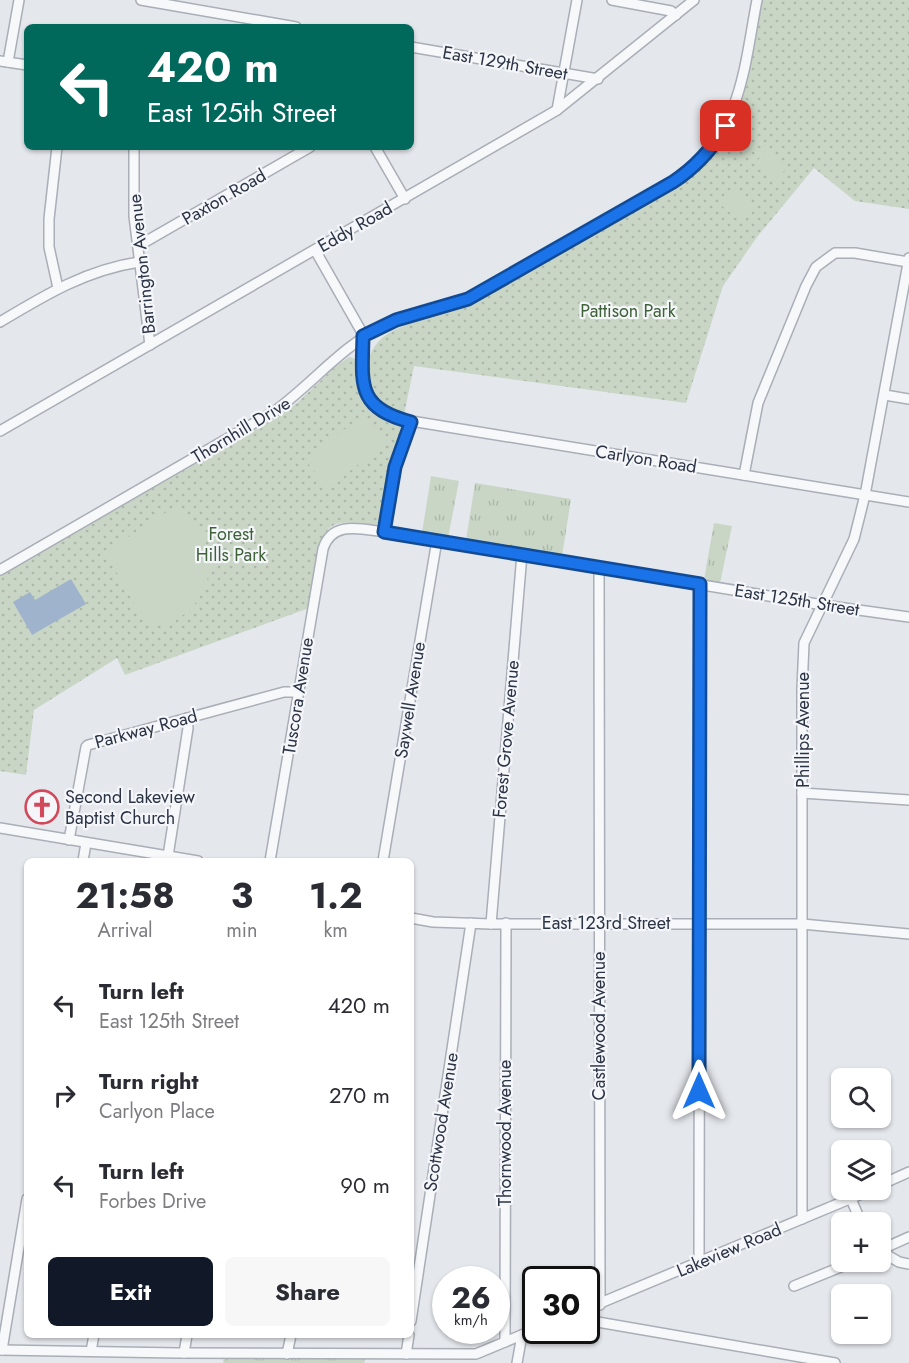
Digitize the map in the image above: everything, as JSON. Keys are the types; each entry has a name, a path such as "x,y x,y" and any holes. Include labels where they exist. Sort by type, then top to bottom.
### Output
{"street":[{"path":"19,0 4,61 24,65"},
{"path":"141,0 279,24"},
{"path":"557,110 577,0"},
{"path":"612,0 671,11 676,15"},
{"name":"Eddy Road","path":"0,431 557,110 694,0"},
{"name":"Thornhill Drive","path":"0,570 275,411 300,393 334,358 363,336 396,320 453,305 485,290 673,182 697,165 718,139 733,111 740,90 757,0"},
{"name":"East 129th Street","path":"414,48 598,79"},
{"path":"57,150 49,219 49,248 58,288"},
{"name":"Barrington Avenue","path":"134,150 134,216 150,345"},
{"name":"Paxton Road","path":"138,246 305,150"},
{"path":"377,150 405,199"},
{"path":"315,250 363,336"},
{"path":"744,475 759,403 806,285 816,267 835,254 855,253 909,260"},
{"name":"Phillips Avenue","path":"802,1219 804,643 854,539 904,315 909,260"},
{"path":"0,322 58,288 113,266 139,262"},
{"name":"Carlyon Road","path":"363,336 364,386 372,403 383,413 411,422 909,502"},
{"path":"885,395 909,399"},
{"path":"384,532 395,467 411,422"},
{"name":"East 125th Street","path":"331,534 340,529 350,528 384,532 823,605 909,617"},
{"name":"Tuscora Avenue","path":"271,858 323,549 331,534"},
{"name":"Saywell Avenue","path":"384,858 437,540"},
{"name":"Forest Grove Avenue","path":"491,924 522,554"},
{"name":"Castlewood Avenue","path":"599,567 600,1266"},
{"path":"699,1262 700,584"},
{"name":"Parkway Road","path":"69,840 86,747 284,692 299,692"},
{"path":"0,828 169,858 188,728 187,718"},
{"path":"802,793 909,800"},
{"path":"84,858 86,843"},
{"name":"East 123rd Street","path":"414,918 491,924 802,924 909,933"},
{"name":"Scottwood Avenue","path":"414,1301 471,923"},
{"name":"Thornwood Avenue","path":"505,1266 506,924"},
{"path":"891,1180 909,1172"},
{"path":"849,1200 852,1212"},
{"path":"849,1200 856,1212"},
{"name":"Lakeview Road","path":"600,1305 849,1200"},
{"path":"24,1216 1,1350 60,1356 91,1351 171,1358 184,1353 406,1354 429,1359 476,1354 501,1344"},
{"path":"891,1245 909,1238"},
{"path":"891,1257 909,1264"},
{"path":"794,1286 831,1271"},
{"path":"600,1322 835,1363"},
{"path":"510,1340 522,1335"},
{"path":"517,1363 522,1335"},
{"path":"91,1351 93,1338"},
{"path":"184,1353 186,1338"},
{"path":"287,1354 290,1338"},
{"path":"406,1354 409,1338"}],"green space":[{"name":"Pattison Park","path":"762,0 909,0 909,209 855,201 814,168 757,237 723,286 686,403 414,366 404,415 388,411 378,403 368,386 367,365 374,347 389,333 474,302 661,195 689,176 710,156 726,135 737,112 751,61"},
{"path":"766,150 787,167 776,181 755,164"},
{"path":"733,191 754,208 742,223 721,205"},
{"name":"Forest Hills Park","path":"349,357 357,362 360,390 368,404 387,420 404,428 388,477 380,523 376,525 344,523 334,525 327,531 318,550 309,608 125,675 117,658 34,710 26,775 0,771 0,576 281,415"},
{"path":"363,415 386,443 328,488 305,460"},
{"path":"431,476 459,481 448,538 422,533"},
{"path":"475,483 571,499 562,556 466,540"},
{"path":"177,505 193,519 205,540 210,563 206,588 189,612 169,622 147,626 105,552"},
{"path":"714,523 732,526 720,583 704,580"},
{"path":"225,1354 366,1354 364,1363 223,1363"}],"water":[{"path":"71,579 86,604 32,635 13,602 30,592 35,600"}],"place":[{"name":"Second Lakeview Baptist Church","path":"42,807"}],"route":[{"path":"699,1091 700,584 384,532 395,467 411,422 383,413 366,394 362,374 363,336 396,320 468,299 673,182 697,165 726,126"}]}
